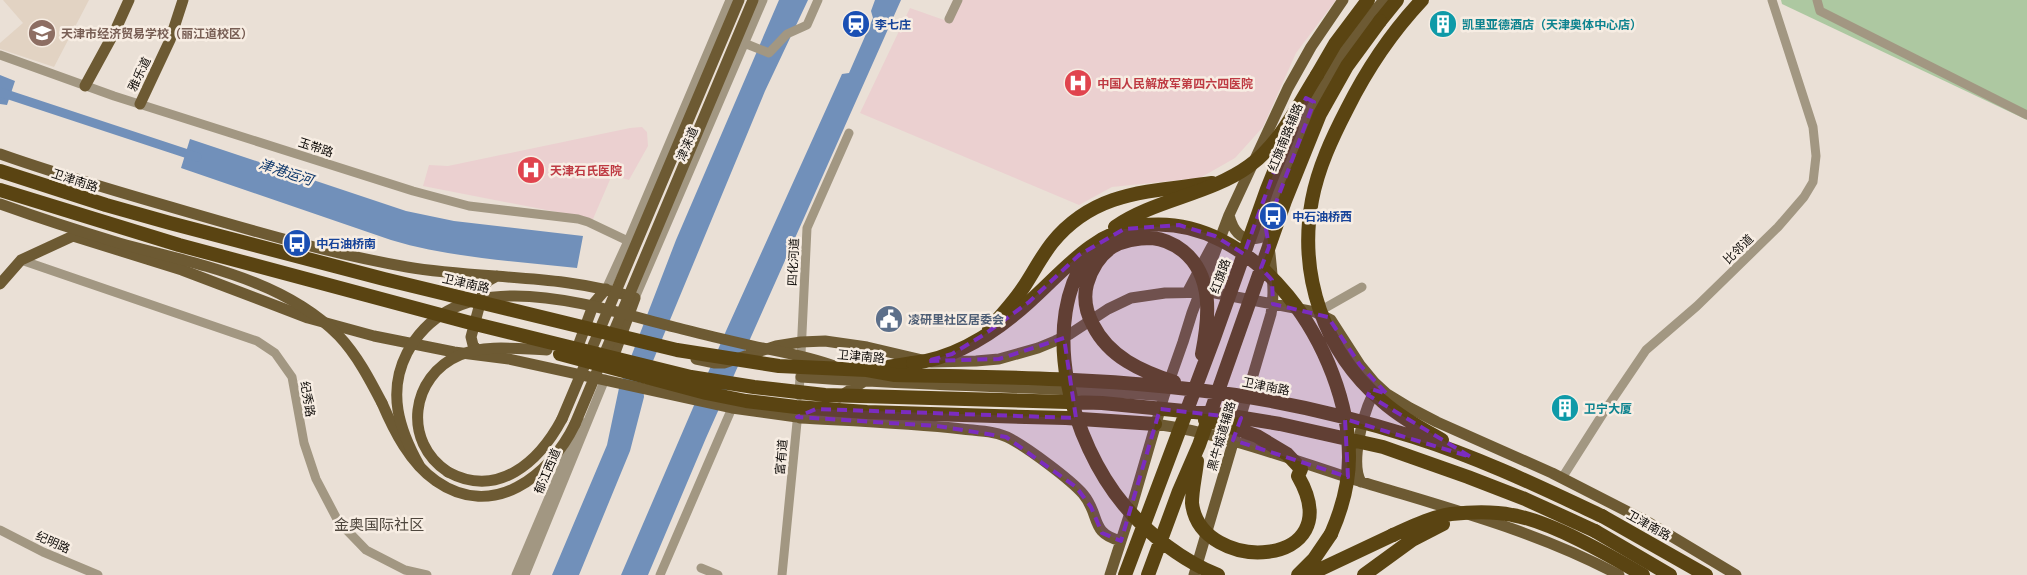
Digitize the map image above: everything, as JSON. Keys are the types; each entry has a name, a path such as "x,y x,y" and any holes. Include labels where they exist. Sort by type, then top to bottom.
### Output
{"highway":[{"name":"红旗路","path":"1125,575 1198,386 1286,139 1335,44 1368,0"},
{"path":"1148,575 1179,491 1199,445 1292,184 1320,114 1347,66 1397,0"},
{"path":"1422,0 1375,58 1328,149 1316,184 1310,213 1308,247 1310,275 1317,305 1328,332 1342,356 1360,379 1392,410 1471,456"},
{"path":"1224,568 1188,560 1159,539 1136,518 1112,489 1100,470 1079,425 1069,385 1064,344 1065,318 1070,293 1081,265 1099,241 1116,226 1135,215 1243,170 1266,151 1318,75"},
{"name":"卫津南路","path":"0,171 179,226 384,279 678,350 779,366 840,369 865,376 895,375 1198,386 1322,413 1389,430 1471,456 1602,516 1706,575"},
{"path":"985,334 1016,298 1052,243 1068,225 1091,209 1129,195 1217,182"},
{"path":"0,190 161,240 467,322 691,377 754,388 825,395 931,399 1164,402 1280,424 1383,447 1517,496 1595,531 1670,575"},
{"path":"865,376 940,358 962,348 1029,302 1079,255 1102,239 1124,229 1138,226 1178,225 1215,236 1246,255 1287,296 1316,336 1328,360 1338,392 1347,434 1349,454 1348,480 1340,514 1322,547 1298,575"},
{"path":"1134,239 1158,239 1176,246 1198,266 1205,286 1207,306 1206,329 1198,386 1147,372 1129,363 1112,351 1097,332 1087,310 1086,289 1096,264 1114,246 1134,239"},
{"path":"467,322 495,335 547,350 706,393 746,401 796,408 854,412 1083,418 1155,424"},
{"path":"1164,402 1247,432 1287,454 1298,465 1301,470 1298,476 1308,502 1308,524 1299,547 1282,562"},
{"path":"1199,445 1192,501 1195,521 1201,537 1212,553"},
{"path":"1308,575 1424,522 1450,514 1477,513 1513,515 1539,523 1577,539 1643,575"},
{"path":"1364,575 1423,533 1445,523 1477,513"}],"main road":[{"path":"85,86 115,31 129,0"},
{"name":"雅乐道","path":"140,104 170,40 183,0"},
{"path":"547,350 481,350 459,356 439,368 424,388 419,402 417,418 423,444 434,462 448,472 462,478 479,481 493,480 520,469 534,458 550,440 562,419 584,370 739,0"},
{"path":"0,204 114,241 243,279 297,304 332,329 347,345 366,372 403,445 427,474 444,486 462,493 488,495 504,492 527,483 546,467 562,448 575,424 753,0"},
{"name":"红旗南路辅路","path":"1164,402 1189,324 1230,215 1288,88 1311,47 1343,0"},
{"name":"红旗南路辅路","path":"1273,304 1266,229 1285,171 1314,102 1336,64 1384,0"},
{"path":"1288,88 1314,102"},
{"path":"0,154 105,188 297,244 407,267 476,275 535,278 606,289 635,298 624,342 609,380"},
{"path":"1230,215 1233,230 1241,236 1253,239 1259,238 1266,229"},
{"path":"1188,291 1214,243 1224,232"},
{"path":"0,284 21,260 49,249 68,237 80,237 222,285 308,318 374,336 454,352 509,359 575,372 732,408 798,417 937,426 990,433 1006,437 1076,487 1092,507 1102,533 1107,537 1121,541"},
{"path":"476,275 485,285"},
{"path":"454,352 468,342 485,285 497,276"},
{"path":"575,372 572,367 576,352 594,303 606,289"},
{"path":"624,342 715,363 724,363 776,346 802,342 842,342 931,362 984,360 1020,353 1055,341 1070,334 1108,309 1131,298 1143,295 1188,291 1315,312 1331,320"},
{"path":"419,465 405,438 398,413 398,384 402,365 413,344 433,321 453,309 475,301 523,296 572,301 670,327 797,354 840,369"},
{"name":"黑牛城道辅路","path":"1194,575 1273,304"},
{"path":"1325,308 1360,365 1387,394 1437,422 1562,478 1646,521 1736,575"},
{"path":"471,336 473,345 481,355"},
{"path":"798,417 829,403 865,376"},
{"path":"800,377 865,376 1087,390 1164,402 1155,424 1110,575"},
{"path":"1361,482 1356,469 1366,411 1372,396 1378,393 1387,394"},
{"path":"1155,424 1193,430 1233,440 1361,482 1497,522 1567,550 1618,575"}],"street":[{"name":"津涞道","path":"606,289 730,0"},
{"name":"津涞道","path":"635,298 747,44 763,0"},
{"path":"747,44 768,53 787,34 807,25 818,0"},
{"path":"949,19 958,0"},
{"name":"比邻道","path":"1562,478 1646,350 1697,306 1778,227 1804,197 1812,182 1816,156 1813,127 1772,0"},
{"path":"1817,0 1820,10 2027,116"},
{"name":"玉带路","path":"0,55 85,86 413,191 469,206 578,219 628,241"},
{"name":"四化河道","path":"802,342 807,228 849,133"},
{"name":"纪秀路","path":"21,260 257,341 275,353 292,378 304,443 316,478 338,521 366,550 404,570 427,575"},
{"path":"1325,308 1362,287"},
{"name":"富有道","path":"782,575 798,417 802,342"},
{"name":"郁江西道","path":"516,575 596,386 597,383 593,376"},
{"name":"郁江西道","path":"525,575 609,380"},
{"path":"660,575 732,408"},
{"name":"纪明路","path":"0,530 43,552 98,575"},
{"name":"纪明路","path":"0,535 42,557 86,575"},
{"path":"701,568 718,575"}],"highlighted area":[{"path":"1306,98 1314,102 1266,229 1269,247 1261,268 1272,280 1273,304 1328,317 1360,365 1387,394 1371,389 1368,395 1471,457 1345,419 1348,477 1233,440 1241,418 1160,409 1121,541 1102,533 1091,507 1076,487 1006,437 937,426 797,417 816,409 1076,418 1064,338 999,359 927,361 952,354 985,334 1029,302 1079,255 1124,229 1179,225 1215,236 1244,254 1286,139"}],"shaded area":[{"name":"天津市经济贸易学校（丽江道校区）","path":"3,0 89,0 54,67 0,49 0,43 23,23"},
{"name":"中国人民解放军第四六四医院","path":"953,0 1336,0 1296,53 1263,127 1235,158 1200,178 1112,187 1079,205 860,113 910,8 944,20"},
{"name":"天津石氏医院","path":"642,127 647,132 648,146 629,180 612,175 593,219 423,186 429,165 448,166"}],"green space":[{"path":"1781,0 2027,0 2027,120 1782,4"}],"water":[{"path":"779,0 808,0 765,91 643,385 644,397 630,451 579,575 552,575 607,445 619,388 676,240"},
{"path":"875,0 901,0 706,438 648,575 621,575 726,331 842,74 849,73 873,18 871,11"},
{"path":"0,75 15,81 7,105 0,104"},
{"path":"190,139 406,211 454,221 583,236 577,268 460,255 391,240 181,168"}],"waterway":[{"name":"津港运河","path":"0,92 197,157"}],"place":[{"name":"李七庄","path":"856,24"},
{"name":"凯里亚德酒店（天津奥体中心店）","path":"1443,24"},
{"name":"天津市经济贸易学校（丽江道校区）","path":"42,33"},
{"name":"中国人民解放军第四六四医院","path":"1078,83"},
{"name":"天津石氏医院","path":"531,170"},
{"name":"中石油桥西","path":"1273,216"},
{"name":"中石油桥南","path":"297,243"},
{"name":"凌研里社区居委会","path":"889,319"},
{"name":"卫宁大厦","path":"1565,408"}],"district":[{"name":"金奥国际社区","path":"379,524"}]}
